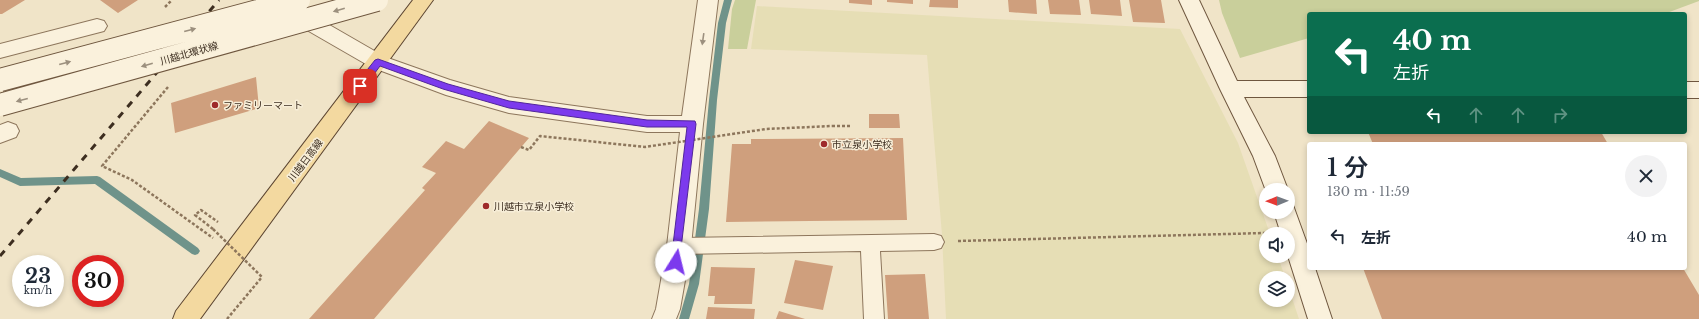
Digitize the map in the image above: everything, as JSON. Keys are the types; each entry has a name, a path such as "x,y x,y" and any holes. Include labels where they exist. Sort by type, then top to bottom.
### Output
{"main road":[{"name":"川越日高線","path":"185,319 423,0"}],"street":[{"path":"272,0 378,62 446,87 509,105 647,124 692,124"},
{"path":"0,80 299,0"},
{"name":"川越北環状線","path":"0,105 377,0"},
{"path":"664,319 668,309 679,246 692,124 708,0"},
{"path":"1189,0 1230,89 1264,156 1274,183"},
{"path":"0,51 97,26"},
{"path":"1230,89 1307,89"},
{"path":"1687,90 1699,90"},
{"path":"1288,222 1320,319"}],"lane":[{"path":"679,246 934,242"},
{"path":"870,243 874,319"}],"path":[{"path":"171,83 102,166 132,180 217,241"},
{"path":"521,147 529,150 540,136 644,147 766,129 852,126"},
{"path":"218,222 201,210 195,216 213,229 262,277 227,319"},
{"path":"934,242 1288,222"}],"shaded area":[{"path":"757,6 1180,29 1238,143 1259,203 1259,219 1265,219 1268,227 1259,227 1259,263 1280,263 1283,271 1259,271 1259,307 1295,307 1299,319 946,319 942,235 927,55 751,49"}],"green space":[{"path":"735,0 756,0 747,49 728,49 732,9"},
{"path":"1219,0 1699,0 1669,12 1307,12 1307,39 1240,58 1222,13"}],"building":[{"path":"0,0 25,0 2,14 0,14"},
{"path":"100,0 138,0 118,13"},
{"path":"849,0 872,0 872,5 849,3"},
{"path":"887,0 913,0 913,4 887,2"},
{"path":"930,0 958,0 958,8 929,7"},
{"path":"1008,0 1036,0 1037,14 1009,12"},
{"path":"1048,0 1079,0 1081,15 1050,14"},
{"path":"1089,0 1120,0 1122,16 1091,14"},
{"path":"1129,0 1161,0 1165,23 1133,22"},
{"name":"ファミリーマート","path":"256,77 259,108 175,133 171,103"},
{"path":"869,114 899,114 900,128 869,128"},
{"path":"489,121 529,138 374,319 309,319 425,190 422,188 436,173 422,167 446,141 464,149"},
{"path":"1369,134 1602,134 1607,142 1372,142"},
{"path":"903,138 907,220 726,222 732,144 751,144 751,139"},
{"path":"795,260 833,266 823,310 784,303"},
{"path":"711,267 755,268 752,304 714,304 715,296 708,296"},
{"path":"1364,270 1684,270 1699,295 1699,319 1382,319"},
{"path":"925,274 929,319 888,319 885,275"},
{"path":"708,307 755,309 754,319 706,319"},
{"path":"779,311 805,319 776,319"}],"waterway":[{"path":"684,319 694,284 704,209 713,100 722,23 728,0"},
{"path":"0,173 20,182 97,180 195,251"}],"railway":[{"path":"0,256 219,0"}],"place":[{"name":"ファミリーマート","path":"215,105"},
{"name":"市立泉小学校","path":"824,144"},
{"name":"川越市立泉小学校","path":"486,206"}],"route":[{"path":"360,86 378,62 446,87 509,105 647,124 692,124 676,262"}]}
